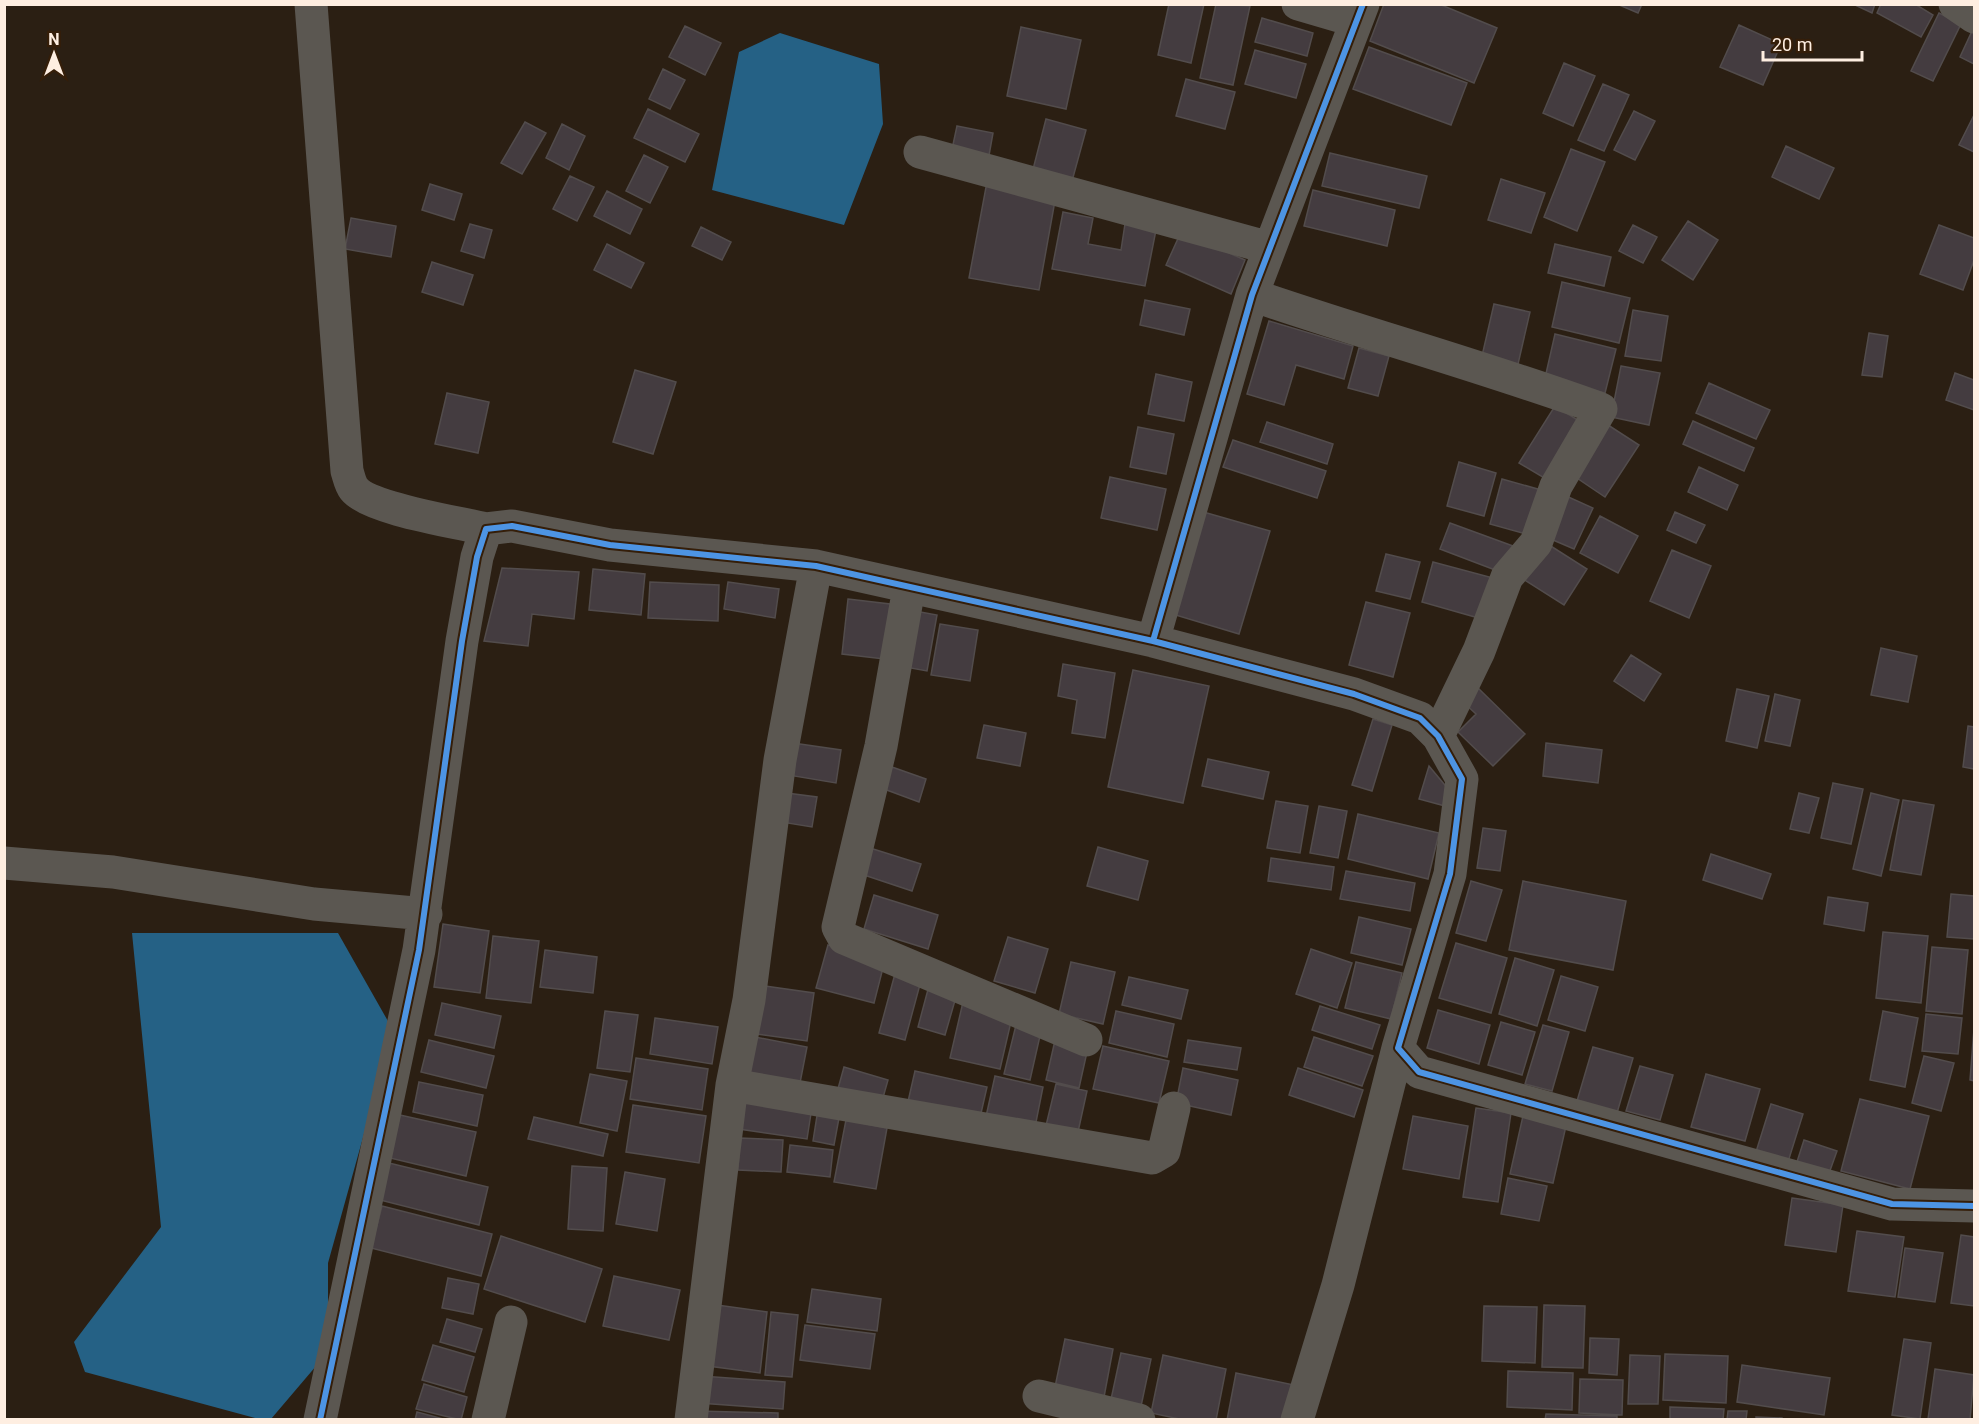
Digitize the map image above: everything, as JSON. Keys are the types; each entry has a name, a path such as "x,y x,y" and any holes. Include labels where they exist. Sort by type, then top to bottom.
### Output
{"street":[{"path":"311,4 347,471 352,488 363,497 384,505 486,529 512,526 610,545 816,566 1153,641 1354,694 1420,718 1438,736 1462,780 1450,874 1398,1048 1338,1285 1297,1419"},
{"path":"1153,641 1252,295 1360,13 1298,4"},
{"path":"1955,4 1974,17"},
{"path":"920,152 1270,248"},
{"path":"1252,295 1355,331 1508,377 1601,409 1556,486 1536,543 1507,577 1479,651 1438,736"},
{"path":"320,1419 426,914 462,641 477,557 486,529"},
{"path":"690,1419 732,1085 749,1000 780,760 816,566"},
{"path":"909,588 881,746 838,927 844,938 1086,1040"},
{"path":"4,863 112,872 314,904 426,914"},
{"path":"1398,1048 1419,1072 1892,1204 1974,1206"},
{"path":"732,1085 1152,1158 1164,1151 1174,1108"},
{"path":"488,1419 512,1322"},
{"path":"1039,1395 1139,1419"}],"water":[{"path":"780,33 879,64 883,124 844,225 712,190 739,52"},
{"path":"132,933 338,933 393,1030 328,1263 328,1352 271,1419 262,1420 85,1372 74,1342 161,1227"}],"building":[{"path":"1169,4 1204,4 1191,63 1158,55"},
{"path":"1216,4 1250,6 1233,85 1200,78"},
{"path":"1384,4 1439,4 1497,28 1474,83 1370,41"},
{"path":"1617,4 1642,4 1638,13"},
{"path":"1853,4 1875,4 1872,13"},
{"path":"1881,4 1915,4 1933,15 1921,37 1877,13"},
{"path":"1939,13 1961,24 1933,81 1911,71"},
{"path":"1262,18 1313,33 1307,56 1255,42"},
{"path":"1739,25 1781,44 1763,85 1720,67"},
{"path":"685,26 721,43 705,75 669,57"},
{"path":"1021,27 1081,40 1066,109 1007,96"},
{"path":"1972,31 1974,32 1974,64 1960,57"},
{"path":"1369,47 1467,83 1451,125 1353,89"},
{"path":"1255,50 1306,64 1296,98 1245,84"},
{"path":"1564,63 1595,76 1573,126 1543,113"},
{"path":"663,69 685,80 670,109 649,99"},
{"path":"1186,79 1235,92 1225,129 1176,116"},
{"path":"1603,84 1629,95 1604,151 1578,140"},
{"path":"648,109 699,134 685,162 634,138"},
{"path":"1634,111 1655,121 1635,160 1614,150"},
{"path":"1974,115 1974,152 1959,145"},
{"path":"1046,119 1086,130 1069,192 1030,181"},
{"path":"525,122 546,133 522,174 501,163"},
{"path":"562,124 585,136 569,170 546,158"},
{"path":"957,126 993,133 988,161 951,154"},
{"path":"1786,146 1834,168 1819,199 1772,177"},
{"path":"1571,149 1605,162 1577,231 1544,217"},
{"path":"1330,153 1427,176 1419,208 1322,186"},
{"path":"644,155 668,167 650,203 626,191"},
{"path":"570,176 594,187 577,221 553,209"},
{"path":"1501,179 1545,193 1531,233 1488,220"},
{"path":"987,182 1056,195 1039,290 969,278"},
{"path":"430,184 462,194 454,220 422,210"},
{"path":"1313,190 1395,210 1387,246 1304,226"},
{"path":"607,191 642,209 630,234 594,216"},
{"path":"1063,212 1093,218 1088,244 1121,250 1125,224 1156,230 1145,286 1052,269"},
{"path":"351,218 396,226 391,257 345,249"},
{"path":"1688,221 1718,240 1693,280 1662,260"},
{"path":"470,224 492,230 484,258 461,251"},
{"path":"1633,225 1657,237 1643,263 1619,251"},
{"path":"1939,225 1974,238 1974,260 1963,290 1920,274"},
{"path":"701,227 731,242 722,260 692,246"},
{"path":"1181,232 1245,260 1231,294 1166,265"},
{"path":"607,244 644,263 631,288 594,270"},
{"path":"1555,244 1611,257 1604,286 1548,273"},
{"path":"432,262 473,275 463,305 422,292"},
{"path":"1562,282 1630,298 1619,343 1552,327"},
{"path":"1145,300 1190,309 1184,335 1140,325"},
{"path":"1494,304 1530,312 1518,364 1482,356"},
{"path":"1633,310 1668,316 1661,361 1625,356"},
{"path":"1269,321 1353,346 1344,379 1296,365 1284,405 1247,394"},
{"path":"1869,333 1888,336 1882,377 1862,375"},
{"path":"1555,334 1616,349 1605,393 1545,378"},
{"path":"1359,348 1389,356 1378,396 1348,388"},
{"path":"1621,366 1660,373 1649,425 1611,417"},
{"path":"635,370 676,382 653,454 613,442"},
{"path":"1955,373 1974,380 1974,410 1946,400"},
{"path":"1156,374 1192,382 1184,421 1148,414"},
{"path":"1709,383 1770,410 1756,439 1696,413"},
{"path":"447,393 489,402 478,453 435,444"},
{"path":"1555,406 1581,422 1546,479 1519,463"},
{"path":"1693,421 1754,448 1744,471 1683,444"},
{"path":"1267,422 1333,444 1327,464 1260,442"},
{"path":"1608,425 1639,445 1605,497 1574,476"},
{"path":"1138,427 1174,434 1166,474 1130,467"},
{"path":"1233,440 1326,471 1317,498 1223,467"},
{"path":"1459,462 1496,473 1484,516 1447,506"},
{"path":"1699,467 1738,485 1727,510 1688,492"},
{"path":"1110,477 1166,489 1157,530 1101,518"},
{"path":"1502,479 1545,491 1533,536 1490,524"},
{"path":"1564,495 1593,508 1574,549 1546,537"},
{"path":"1200,511 1270,531 1239,634 1169,613"},
{"path":"1675,512 1705,525 1696,543 1667,530"},
{"path":"1600,516 1638,536 1618,573 1580,553"},
{"path":"1450,523 1513,546 1503,573 1440,549"},
{"path":"1546,543 1587,569 1564,605 1523,579"},
{"path":"1672,550 1711,566 1689,618 1650,601"},
{"path":"1386,554 1420,562 1410,599 1376,591"},
{"path":"1433,562 1493,578 1482,619 1422,602"},
{"path":"502,568 579,572 574,619 532,614 528,646 484,641"},
{"path":"593,569 645,574 641,615 589,610"},
{"path":"650,582 719,585 718,621 648,618"},
{"path":"728,582 779,589 775,618 724,609"},
{"path":"848,599 890,604 884,659 842,654"},
{"path":"1366,602 1410,613 1393,677 1349,665"},
{"path":"915,611 937,615 927,671 905,667"},
{"path":"940,624 978,630 970,681 931,675"},
{"path":"1881,648 1917,656 1908,702 1871,695"},
{"path":"1631,655 1661,674 1644,701 1614,681"},
{"path":"1063,664 1115,673 1105,738 1072,733 1077,700 1058,696"},
{"path":"1133,670 1209,686 1183,803 1108,787"},
{"path":"1476,686 1525,734 1493,766 1458,732 1476,714 1462,701"},
{"path":"1737,689 1769,696 1757,748 1726,741"},
{"path":"1775,694 1800,700 1790,746 1765,741"},
{"path":"1373,719 1392,725 1372,791 1352,785"},
{"path":"984,725 1026,733 1020,766 977,758"},
{"path":"1968,726 1974,727 1974,769 1963,767"},
{"path":"793,743 841,750 836,783 788,775"},
{"path":"1546,743 1602,750 1598,783 1543,776"},
{"path":"1208,759 1269,772 1263,799 1202,786"},
{"path":"1429,766 1449,790 1445,806 1419,799"},
{"path":"892,767 926,779 919,802 884,789"},
{"path":"1833,783 1863,789 1851,844 1821,838"},
{"path":"779,792 817,797 812,827 775,821"},
{"path":"1799,793 1819,798 1809,833 1790,829"},
{"path":"1871,793 1899,800 1881,876 1853,869"},
{"path":"1903,800 1934,805 1921,875 1890,870"},
{"path":"1276,801 1308,806 1300,853 1267,848"},
{"path":"1319,806 1347,811 1338,858 1310,853"},
{"path":"1358,814 1439,833 1428,879 1348,859"},
{"path":"1483,828 1506,831 1500,871 1477,868"},
{"path":"1098,847 1148,861 1138,900 1087,886"},
{"path":"870,848 921,864 912,891 861,874"},
{"path":"1711,854 1771,874 1762,899 1703,880"},
{"path":"1271,858 1334,867 1331,890 1268,881"},
{"path":"1346,871 1415,883 1410,911 1340,899"},
{"path":"1471,881 1502,890 1486,941 1456,933"},
{"path":"1523,881 1626,901 1613,970 1509,950"},
{"path":"1951,894 1974,896 1974,939 1947,937"},
{"path":"874,895 938,915 928,949 864,929"},
{"path":"1828,897 1868,903 1864,931 1824,924"},
{"path":"1359,917 1411,929 1402,965 1351,953"},
{"path":"443,924 489,931 480,993 434,987"},
{"path":"1883,932 1928,936 1921,1003 1876,998"},
{"path":"493,936 539,941 531,1003 486,998"},
{"path":"1008,937 1048,949 1035,993 994,981"},
{"path":"1456,943 1507,958 1491,1013 1439,998"},
{"path":"828,945 885,960 874,1003 816,988"},
{"path":"1932,947 1968,950 1962,1014 1926,1011"},
{"path":"1311,949 1352,963 1337,1008 1296,994"},
{"path":"545,950 597,957 593,993 540,987"},
{"path":"1515,958 1554,970 1537,1026 1499,1014"},
{"path":"1071,962 1115,972 1103,1024 1059,1014"},
{"path":"1356,962 1402,973 1391,1019 1345,1008"},
{"path":"896,970 922,977 905,1040 879,1033"},
{"path":"1561,976 1598,987 1585,1031 1548,1020"},
{"path":"1129,977 1188,990 1181,1019 1122,1005"},
{"path":"930,982 958,990 945,1035 918,1027"},
{"path":"765,986 814,993 807,1041 757,1034"},
{"path":"963,1002 1013,1013 1000,1069 950,1058"},
{"path":"442,1003 501,1016 494,1048 435,1035"},
{"path":"1320,1006 1380,1025 1372,1049 1312,1030"},
{"path":"1438,1010 1490,1025 1479,1064 1427,1048"},
{"path":"605,1011 638,1015 630,1072 597,1068"},
{"path":"1116,1011 1174,1024 1167,1057 1109,1043"},
{"path":"1883,1011 1918,1018 1905,1087 1870,1080"},
{"path":"1926,1014 1962,1018 1958,1054 1922,1051"},
{"path":"655,1018 718,1027 712,1064 650,1054"},
{"path":"1017,1021 1042,1027 1030,1080 1004,1074"},
{"path":"1501,1022 1535,1032 1522,1075 1488,1065"},
{"path":"1543,1025 1569,1032 1552,1091 1525,1084"},
{"path":"1974,1029 1974,1081 1970,1080"},
{"path":"1056,1036 1089,1043 1079,1088 1046,1080"},
{"path":"755,1037 807,1047 799,1088 747,1078"},
{"path":"1314,1037 1373,1056 1362,1086 1304,1067"},
{"path":"429,1040 494,1056 486,1088 421,1072"},
{"path":"1188,1040 1241,1048 1237,1070 1184,1062"},
{"path":"1103,1046 1169,1061 1159,1103 1093,1089"},
{"path":"1593,1047 1633,1058 1617,1113 1577,1101"},
{"path":"1924,1056 1954,1063 1941,1111 1912,1103"},
{"path":"636,1058 708,1069 702,1110 630,1099"},
{"path":"1640,1066 1673,1075 1660,1120 1626,1111"},
{"path":"844,1067 888,1080 880,1108 836,1096"},
{"path":"1183,1068 1238,1080 1231,1115 1176,1103"},
{"path":"1298,1068 1363,1090 1354,1117 1289,1095"},
{"path":"915,1071 987,1087 979,1122 907,1106"},
{"path":"590,1074 627,1081 617,1131 580,1123"},
{"path":"1706,1074 1760,1089 1745,1141 1691,1127"},
{"path":"995,1076 1043,1087 1034,1132 985,1121"},
{"path":"419,1082 483,1095 477,1126 413,1112"},
{"path":"1056,1084 1087,1091 1076,1141 1044,1134"},
{"path":"736,1096 812,1107 807,1139 732,1128"},
{"path":"1860,1099 1929,1116 1910,1189 1841,1171"},
{"path":"819,1103 841,1107 834,1145 813,1141"},
{"path":"1771,1104 1803,1114 1787,1165 1755,1155"},
{"path":"633,1105 706,1116 699,1163 626,1152"},
{"path":"1476,1108 1511,1113 1498,1202 1463,1197"},
{"path":"400,1115 476,1132 466,1176 390,1158"},
{"path":"1413,1116 1468,1126 1459,1179 1403,1169"},
{"path":"1523,1116 1566,1126 1553,1183 1510,1174"},
{"path":"534,1117 608,1134 603,1156 528,1139"},
{"path":"846,1120 887,1128 876,1189 834,1182"},
{"path":"740,1138 783,1140 781,1172 738,1170"},
{"path":"1804,1140 1837,1151 1827,1179 1795,1168"},
{"path":"790,1145 833,1150 830,1177 787,1172"},
{"path":"389,1163 488,1187 479,1225 380,1200"},
{"path":"572,1166 607,1168 603,1231 568,1229"},
{"path":"625,1172 665,1179 657,1231 616,1224"},
{"path":"1508,1178 1547,1186 1539,1221 1501,1214"},
{"path":"1792,1198 1843,1205 1836,1252 1785,1245"},
{"path":"382,1206 492,1234 481,1276 371,1248"},
{"path":"1857,1231 1904,1237 1895,1297 1848,1291"},
{"path":"1961,1235 1974,1237 1974,1306 1951,1303"},
{"path":"501,1236 602,1269 585,1322 484,1289"},
{"path":"1905,1248 1943,1253 1935,1302 1898,1297"},
{"path":"614,1276 680,1290 669,1340 603,1326"},
{"path":"448,1278 479,1284 473,1314 442,1308"},
{"path":"812,1289 881,1299 877,1331 807,1322"},
{"path":"717,1305 767,1312 760,1373 708,1366"},
{"path":"1544,1305 1585,1306 1583,1368 1542,1367"},
{"path":"1484,1306 1537,1307 1535,1363 1482,1361"},
{"path":"771,1312 798,1315 792,1377 765,1375"},
{"path":"447,1319 482,1329 475,1352 440,1342"},
{"path":"805,1325 875,1334 870,1369 800,1360"},
{"path":"1590,1338 1619,1339 1617,1375 1589,1373"},
{"path":"1065,1339 1113,1349 1104,1397 1055,1387"},
{"path":"1904,1339 1931,1343 1920,1419 1892,1415"},
{"path":"433,1345 474,1357 464,1392 422,1380"},
{"path":"1121,1353 1151,1359 1140,1411 1110,1404"},
{"path":"1665,1354 1728,1356 1726,1403 1663,1400"},
{"path":"1163,1355 1226,1369 1216,1420 1184,1420 1151,1413"},
{"path":"1630,1355 1660,1356 1658,1404 1628,1404"},
{"path":"1742,1365 1830,1378 1824,1415 1737,1402"},
{"path":"1935,1369 1974,1375 1970,1420 1928,1419"},
{"path":"1508,1371 1573,1373 1572,1410 1507,1407"},
{"path":"1236,1373 1294,1385 1287,1420 1227,1420"},
{"path":"701,1376 785,1382 783,1409 699,1403"},
{"path":"1580,1379 1623,1380 1622,1415 1579,1413"},
{"path":"424,1384 467,1397 461,1420 416,1409"},
{"path":"1670,1407 1724,1409 1723,1420 1670,1420"},
{"path":"697,1411 778,1413 778,1420 697,1420"},
{"path":"1728,1411 1747,1411 1746,1420 1727,1420"},
{"path":"417,1412 447,1420 415,1420"},
{"path":"1546,1414 1617,1416 1617,1420 1545,1420"},
{"path":"1756,1417 1782,1418 1782,1420 1756,1420"}],"cycle path":[{"path":"1363,4 1252,295 1153,641 1354,694 1420,718 1438,736 1462,779 1450,874 1398,1048 1419,1072 1892,1204 1974,1206"},
{"path":"320,1420 419,950 462,641 477,557 486,529 512,526 610,545 816,566 1153,641"}]}
